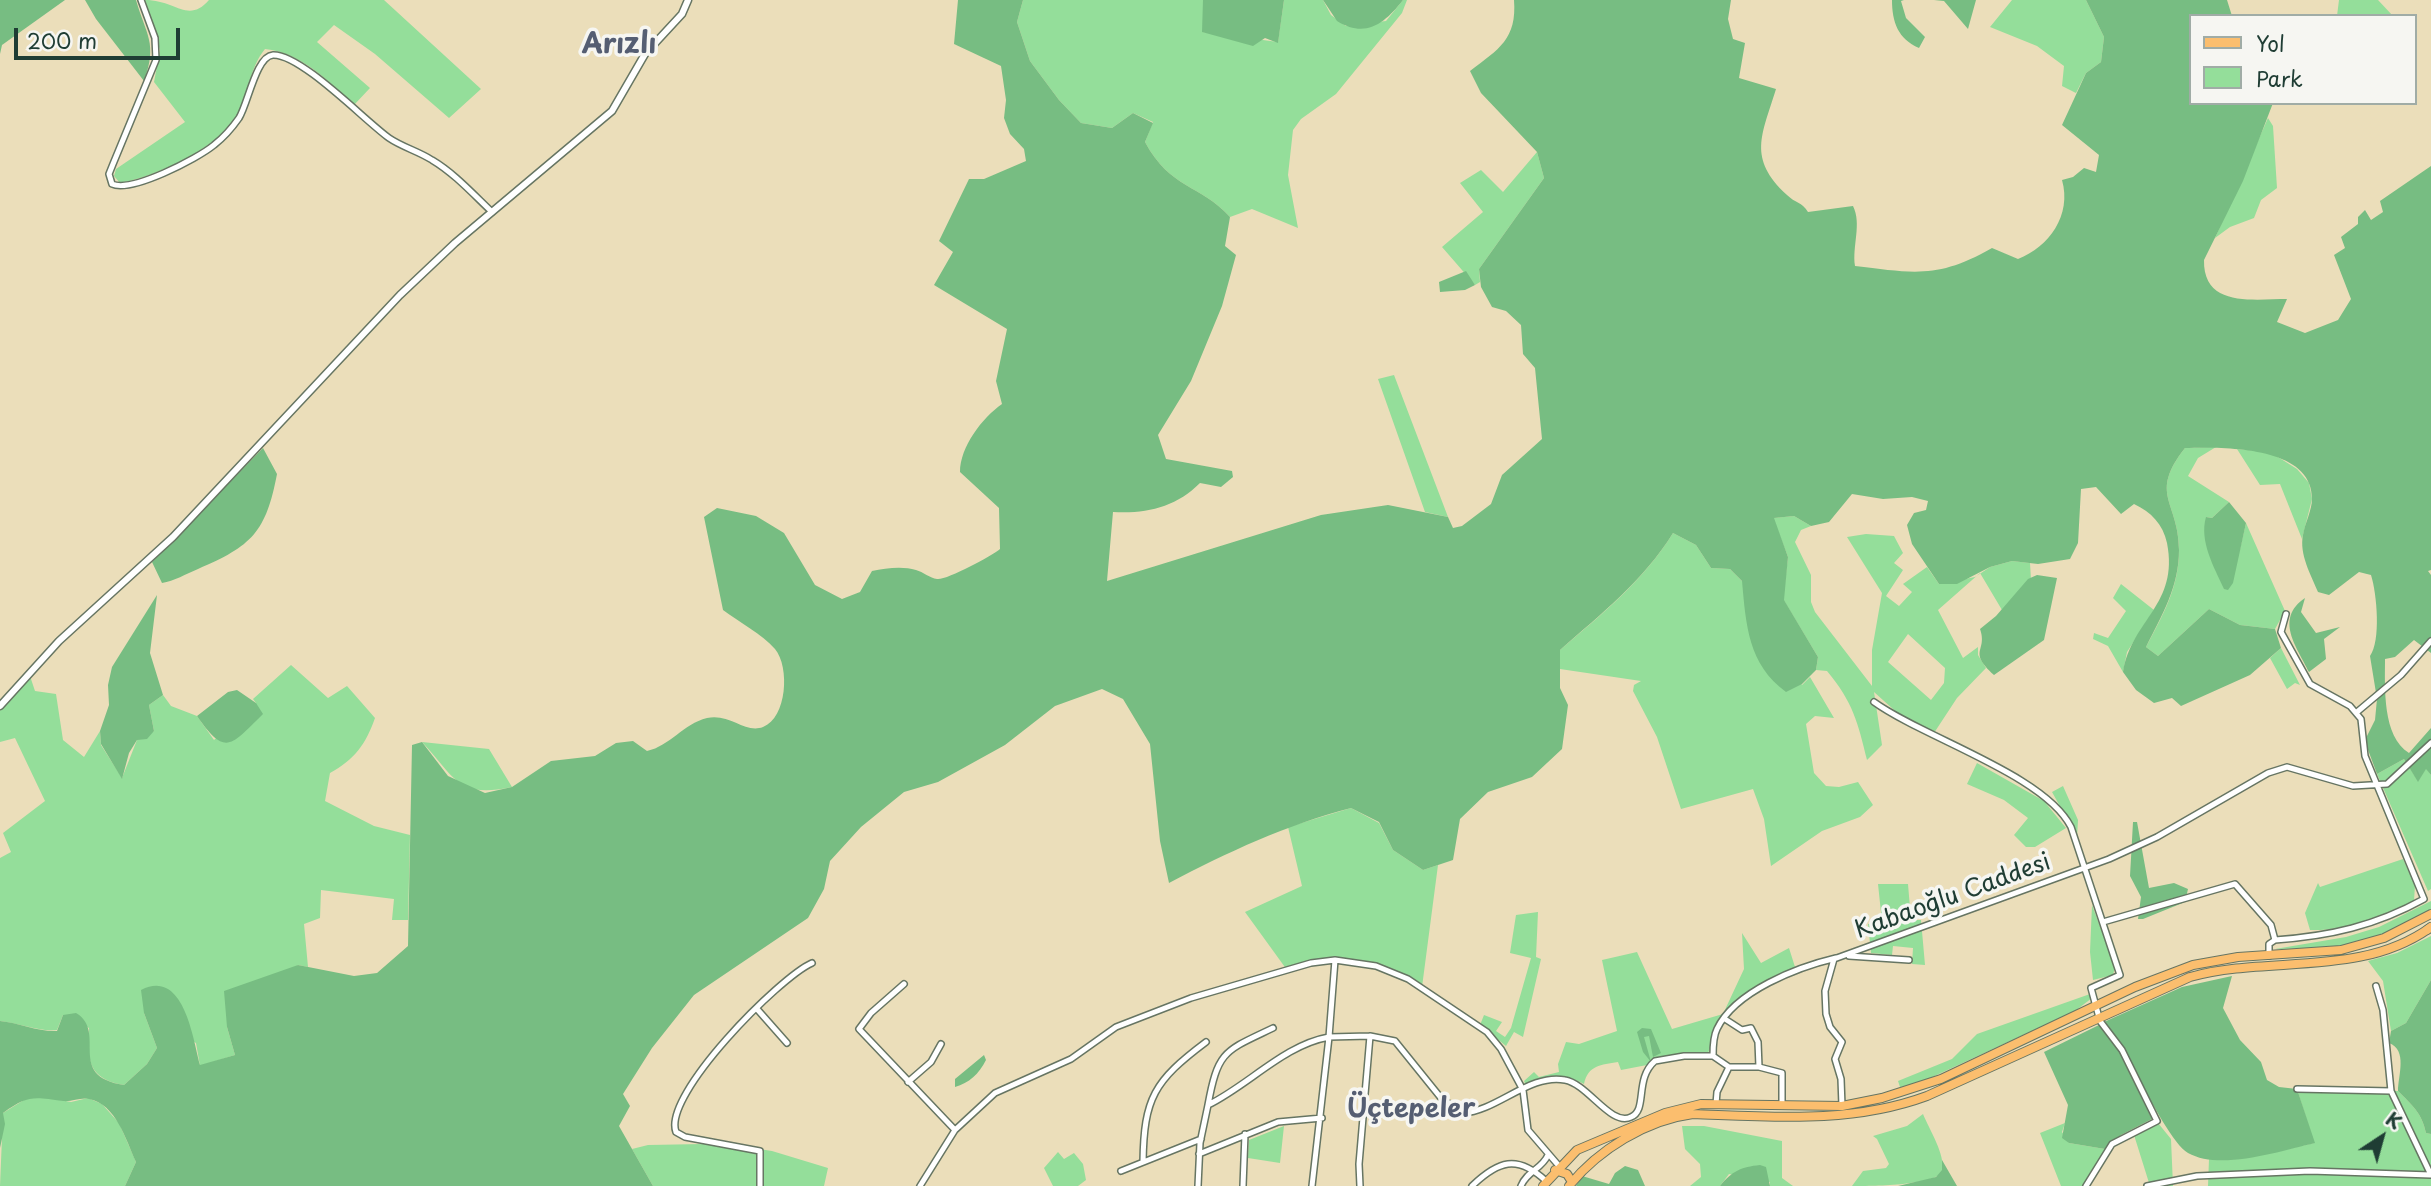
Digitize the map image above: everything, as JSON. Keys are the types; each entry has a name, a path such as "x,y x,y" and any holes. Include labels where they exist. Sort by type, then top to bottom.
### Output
{"main road":[{"path":"1571,1184 1585,1166 1608,1149 1670,1119 1693,1114 1844,1117 1869,1113 1927,1096 2098,1011 2146,982 2193,965 2223,959 2341,950 2371,943 2431,914"},
{"path":"1546,1184 1557,1168 1587,1144 1682,1108 1716,1104 1842,1106 1922,1087 2098,1011 2208,972 2359,957 2389,949 2429,928"},
{"path":"1557,1168 1567,1174 1571,1184"}],"street":[{"path":"141,0 155,38 156,60 109,174 112,184 120,187 145,180 214,146 244,110 260,64 267,56 276,55 310,73 399,145 434,161 492,212"},
{"path":"0,706 59,641 173,537 400,295 492,212 612,111 645,54 681,14 688,0"},
{"path":"2269,956 2269,944 2275,940 2351,931 2388,918 2428,897 2361,745 2361,719 2357,712 2310,684 2302,676 2281,632 2286,614"},
{"path":"2357,712 2410,666 2431,641"},
{"path":"1874,702 1917,729 2012,777 2047,800 2067,820 2120,975 2091,988 2098,1011 2122,1050 2157,1121 2112,1144 2086,1186"},
{"path":"2377,785 2387,784 2414,762 2431,743"},
{"name":"Kabaoğlu Caddesi","path":"1834,959 2109,859 2158,837 2239,788 2287,767 2353,786 2377,785"},
{"path":"2103,922 2235,884 2271,925 2275,940"},
{"path":"1713,1056 1716,1031 1725,1019 1750,995 1793,970 1834,959 1864,955 1909,960"},
{"path":"1834,959 1825,1006 1830,1027 1842,1042 1835,1059 1841,1079 1842,1106"},
{"path":"1312,1186 1322,1118 1335,960"},
{"path":"920,1186 955,1130 995,1093 1071,1059 1116,1027 1191,998 1311,963 1335,960 1376,967 1432,992 1487,1032 1501,1049 1523,1090 1526,1124 1557,1168"},
{"path":"760,1186 760,1151 685,1137 676,1132 674,1127 690,1090 724,1039 791,974 812,963"},
{"path":"904,985 871,1013 859,1029 955,1130"},
{"path":"2147,1186 2197,1177 2310,1171 2431,1175 2391,1091 2383,1010 2375,986"},
{"path":"757,1009 786,1043"},
{"path":"1725,1019 1742,1030 1751,1028 1758,1042 1759,1067"},
{"path":"1198,1186 1201,1139 1215,1072 1222,1056 1273,1028"},
{"path":"1360,1186 1359,1164 1370,1036"},
{"path":"1208,1105 1231,1094 1259,1071 1311,1043 1329,1037 1370,1036 1389,1038 1402,1046 1441,1098 1464,1113 1548,1080 1569,1081 1591,1094 1614,1117 1627,1118 1639,1110 1642,1080 1655,1061 1676,1057 1713,1056 1729,1067 1759,1067 1782,1073 1782,1106"},
{"path":"1143,1163 1145,1118 1151,1097 1172,1070 1206,1042"},
{"path":"908,1082 931,1062 941,1044"},
{"path":"1716,1104 1717,1092 1729,1067"},
{"path":"2297,1090 2391,1091"},
{"path":"1199,1154 1245,1134 1286,1121 1322,1118"},
{"path":"1627,1118 1631,1128"},
{"path":"1243,1186 1245,1134"},
{"path":"1121,1171 1201,1139"},
{"path":"1521,1186 1548,1155"},
{"path":"1472,1186 1492,1169 1505,1164 1521,1164 1534,1169 1546,1184"}],"green space":[{"path":"0,0 65,0 2,45 0,54"},
{"path":"85,0 136,0 150,48 144,81 96,19"},
{"path":"145,0 188,11 201,7 209,0 384,0 481,89 449,118 375,54 334,25 317,42 370,88 354,105 303,62 265,49 256,64 239,113 219,137 169,167 120,183 114,176 116,169 185,122 154,82 160,50"},
{"path":"958,0 1023,0 1017,22 1030,61 1059,100 1081,123 1112,128 1133,113 1153,123 1145,142 1155,158 1175,178 1219,206 1230,217 1225,246 1236,255 1222,306 1191,381 1158,435 1166,459 1232,471 1233,477 1221,487 1200,483 1181,498 1160,507 1138,512 1113,512 1107,581 1321,515 1388,505 1448,517 1453,528 1462,526 1491,504 1502,475 1542,439 1535,368 1523,354 1521,325 1506,311 1492,307 1481,287 1479,269 1544,178 1537,152 1481,93 1470,71 1497,49 1509,34 1514,0 1731,0 1728,19 1733,39 1745,43 1739,78 1776,89 1761,145 1766,169 1774,182 1808,212 1853,206 1857,220 1855,266 1910,272 1956,265 1992,248 2018,259 2029,254 2048,238 2061,217 2064,205 2062,180 2073,177 2084,168 2096,172 2099,155 2062,125 2086,73 2101,62 2104,37 2086,0 2227,0 2231,14 2190,14 2190,105 2272,105 2243,181 2204,260 2206,275 2212,286 2233,298 2287,299 2277,322 2305,333 2338,320 2351,299 2334,255 2345,248 2341,237 2358,224 2358,217 2365,210 2371,220 2383,212 2380,201 2431,166 2431,570 2428,571 2431,575 2431,653 2414,640 2395,657 2385,659 2385,697 2394,735 2409,753 2431,728 2431,775 2426,769 2418,782 2404,759 2377,774 2367,747 2367,736 2375,720 2377,699 2370,656 2377,629 2371,575 2359,572 2329,595 2318,592 2306,564 2302,542 2312,503 2308,481 2298,468 2282,459 2241,449 2185,448 2168,477 2168,498 2178,533 2178,563 2168,600 2146,647 2158,656 2209,609 2240,625 2275,629 2281,648 2250,675 2181,706 2172,698 2154,703 2136,690 2123,672 2135,638 2161,597 2169,564 2165,536 2159,524 2146,511 2134,504 2121,514 2096,487 2081,489 2078,543 2070,559 2038,564 2012,561 1990,567 1957,584 1939,584 1912,544 1907,525 1914,513 1926,510 1928,501 1912,497 1883,499 1852,494 1829,522 1811,526 1794,516 1774,518 1788,557 1784,600 1818,657 1816,670 1802,684 1786,692 1773,681 1756,656 1745,613 1742,581 1730,569 1711,568 1696,545 1673,533 1635,581 1560,650 1560,688 1568,705 1562,749 1532,777 1488,792 1460,819 1453,860 1423,870 1393,850 1379,822 1351,808 1258,840 1169,883 1160,841 1150,744 1123,699 1102,689 1055,706 1005,745 938,782 904,792 861,827 830,861 824,889 808,918 694,995 652,1048 623,1094 630,1106 619,1126 653,1186 125,1186 136,1162 124,1134 106,1108 98,1102 86,1099 66,1101 37,1098 19,1103 3,1113 5,1124 0,1148 0,1021 57,1031 63,1015 76,1013 85,1021 89,1031 91,1063 96,1073 106,1080 124,1085 147,1064 157,1048 144,1013 141,990 156,986 167,989 177,997 190,1024 200,1065 235,1055 227,1027 224,991 298,965 354,976 377,973 408,946 412,745 422,742 448,776 485,793 512,787 551,761 595,756 616,743 633,741 647,751 707,718 723,718 750,728 763,727 771,722 777,714 784,691 783,668 780,657 770,644 723,610 704,517 717,508 756,516 784,533 815,585 842,599 860,592 872,571 906,568 942,579 1000,549 999,508 960,472 964,453 973,434 1002,404 996,381 1007,329 934,285 953,252 939,241 969,179 984,179 1026,161 1024,149 1010,134 1004,118 1006,100 1001,66 954,44"},
{"path":"1023,0 1203,0 1203,32 1278,42 1284,0 1323,0 1331,15 1346,26 1386,21 1403,0 1407,0 1402,13 1336,94 1301,119 1293,130 1288,175 1298,228 1252,209 1230,217 1219,206 1175,178 1155,158 1145,142 1153,122 1133,113 1112,128 1081,123 1059,100 1030,61 1017,22"},
{"path":"1203,0 1284,0 1278,43 1265,38 1253,46 1202,32"},
{"path":"1323,0 1403,0 1382,21 1374,26 1357,29 1337,21"},
{"path":"1892,0 1904,0 1901,1 1906,18 1925,37 1919,48 1901,35 1893,16"},
{"path":"1934,0 1976,0 1968,29 1944,1"},
{"path":"2012,0 2086,0 2104,37 2101,62 2086,73 2076,93 2062,86 2064,66 2037,46 1990,27"},
{"path":"2339,0 2378,0 2391,14 2337,14"},
{"path":"2268,118 2273,126 2277,188 2261,200 2254,218 2230,227 2215,238"},
{"path":"1537,152 1544,178 1479,269 1480,282 1475,285 1442,247 1483,212 1460,183 1481,170 1503,192"},
{"path":"1466,271 1475,285 1465,290 1440,292 1439,282"},
{"path":"1394,375 1448,517 1425,512 1378,379"},
{"path":"2216,447 2198,458 2188,476 2229,502 2212,518 2206,517 2240,549 2246,523 2285,611 2275,629 2240,625 2209,609 2158,656 2146,647 2169,600 2176,576 2179,550 2178,533 2168,498 2168,477 2185,448"},
{"path":"263,448 277,474 268,510 254,535 232,553 162,583 152,562"},
{"path":"2237,449 2270,452 2297,469 2309,483 2312,499 2302,539 2280,484 2260,485"},
{"path":"2229,502 2246,523 2233,583 2228,590 2224,589 2209,554 2204,526 2206,517 2212,518"},
{"path":"1794,516 1811,526 1801,530 1795,542 1811,575 1811,602 1815,612 1872,686 1872,650 1882,593 1847,537 1866,534 1894,536 1903,553 1894,563 1903,570 1886,596 1899,606 1912,592 1903,584 1927,567 1939,584 1977,576 1938,610 1963,658 1978,647 1978,655 1986,668 1957,698 1934,733 1903,718 1874,692 1882,745 1867,760 1849,703 1827,671 1816,670 1818,657 1783,599 1788,557 1773,518","holes":["1908,634 1945,668 1944,683 1931,700 1888,662"]},
{"path":"1673,533 1696,545 1711,568 1730,569 1742,581 1802,685 1810,677 1834,718 1815,716 1806,724 1814,773 1826,786 1839,787 1858,782 1873,805 1860,817 1822,831 1771,866 1764,819 1753,789 1681,809 1657,737 1633,691 1634,685 1641,681 1560,669 1560,650 1636,581"},
{"path":"2012,561 2030,563 2031,580 2002,610 1980,573 1990,567"},
{"path":"2037,575 2057,578 2044,640 1994,675 1980,656 1980,629 1996,616 2028,579"},
{"path":"2121,584 2154,610 2127,652 2123,672 2108,646 2093,639 2094,633 2108,638 2126,611 2113,598"},
{"path":"157,595 150,653 163,695 149,705 154,731 147,739 137,740 129,753 122,779 101,744 100,731 109,705 108,685 112,667"},
{"path":"2305,598 2301,612 2316,633 2340,627 2324,639 2326,659 2309,672 2294,643 2289,624 2296,606"},
{"path":"2281,648 2300,685 2295,683 2287,689 2270,658"},
{"path":"291,665 328,698 347,686 375,718 368,736 358,750 346,763 330,773 325,801 374,826 410,835 408,920 392,920 394,899 321,890 320,918 304,924 308,967 298,965 227,1027 235,1055 200,1066 196,1043 144,1013 157,1048 147,1064 124,1085 103,1078 92,1066 89,1028 63,1015 57,1030 43,1030 0,1021 0,858 11,852 3,833 45,801 15,738 0,742 0,709 30,676 35,691 56,694 63,740 84,757 100,731 101,745 122,778 137,740 154,731 149,705 163,695 171,706 197,716 214,740 256,703 253,699"},
{"path":"237,690 256,703 263,714 236,739 222,742 215,738 197,716 228,692"},
{"path":"422,742 489,749 512,787 479,790 468,787 450,775"},
{"path":"2404,759 2418,781 2426,768 2431,775 2431,889 2428,891 2377,774"},
{"path":"1977,763 2044,801 2066,828 2035,847 2026,847 2014,835 2028,818 2004,800 1967,784"},
{"path":"2063,786 2078,820 2077,837 2052,792"},
{"path":"1351,808 1379,823 1393,850 1423,870 1438,865 1422,987 1376,966 1335,960 1287,970 1245,912 1302,886 1288,827"},
{"path":"2133,822 2137,822 2149,888 2174,883 2188,889 2185,902 2143,919 2138,919 2141,897 2130,876"},
{"path":"2403,859 2415,885 2414,901 2350,925 2310,930 2305,913 2318,883 2320,887"},
{"path":"1878,884 1908,884 1911,920 1921,920 1925,965 1912,964 1913,948 1893,946 1892,955 1871,953 1868,924 1882,922"},
{"path":"2431,901 2431,911 2383,936 2337,948 2275,949 2346,937 2379,927"},
{"path":"2092,905 2115,967 2113,975 2093,980 2090,952"},
{"path":"1538,912 1536,957 1541,959 1523,1037 1514,1032 1506,1046 1480,1025 1484,1015 1502,1022 1496,1031 1505,1037 1511,1028 1531,958 1510,953 1516,915"},
{"path":"1742,933 1761,963 1789,948 1795,967 1749,994 1724,1017 1708,1053 1653,1060 1647,1065 1621,1070 1618,1062 1601,1065 1592,1069 1584,1084 1569,1078 1555,1077 1526,1086 1524,1081 1534,1072 1539,1077 1559,1072 1558,1064 1566,1042 1579,1044 1617,1031 1602,960 1637,952 1672,1029 1723,1014 1744,969"},
{"path":"2431,936 2431,980 2406,1023 2391,1031 2383,981 2368,961 2397,953"},
{"path":"2232,976 2223,1008 2240,1040 2261,1062 2267,1080 2279,1087 2297,1089 2315,1143 2233,1160 2201,1158 2188,1153 2170,1132 2121,1045 2104,1022 2182,987"},
{"path":"2431,980 2431,1134 2426,1133 2419,1115 2398,1091 2400,1057 2395,1046 2389,1043 2391,1031 2406,1023"},
{"path":"2090,994 2092,998 2075,1011 1915,1085 1900,1087 1898,1081 1952,1059 1977,1034"},
{"path":"2099,1025 2116,1045 2152,1119 2121,1135 2105,1149 2069,1143 2062,1138 2068,1105 2044,1052"},
{"path":"1642,1028 1651,1029 1661,1053 1653,1057 1649,1036 1644,1037 1651,1062 1643,1052 1637,1032"},
{"path":"984,1055 986,1060 977,1074 955,1087 955,1079"},
{"path":"2297,1089 2398,1091 2419,1115 2426,1133 2431,1134 2431,1186 2208,1186 2209,1159 2252,1157 2314,1143"},
{"path":"39,1096 71,1102 88,1098 102,1104 119,1123 136,1162 125,1186 0,1186 3,1113 27,1098"},
{"path":"1923,1114 1942,1157 1942,1171 1928,1180 1916,1182 1852,1186 1863,1171 1886,1168 1889,1164 1873,1136 1907,1126"},
{"path":"2065,1123 2062,1132 2069,1143 2105,1149 2083,1186 2061,1186 2040,1133"},
{"path":"2158,1123 2171,1139 2173,1186 2150,1186 2134,1135"},
{"path":"1284,1126 1280,1163 1248,1158 1249,1140"},
{"path":"1682,1126 1704,1126 1782,1141 1782,1178 1793,1186 1770,1186 1770,1182 1729,1174 1720,1186 1690,1186 1701,1177 1700,1164 1685,1149"},
{"path":"706,1141 772,1151 828,1168 824,1186 653,1186 632,1149 648,1145 703,1144"},
{"path":"1058,1152 1064,1159 1074,1153 1083,1164 1086,1180 1078,1186 1053,1186 1044,1168"},
{"path":"1942,1160 1957,1186 1898,1186 1936,1177 1942,1170"},
{"path":"1760,1165 1766,1167 1770,1186 1720,1186 1737,1171"},
{"path":"1625,1166 1638,1170 1645,1186 1576,1186 1582,1176 1609,1184 1615,1173"}],"district":[{"name":"Arızlı","path":"619,45"},
{"name":"Üçtepeler","path":"1411,1110"}]}
